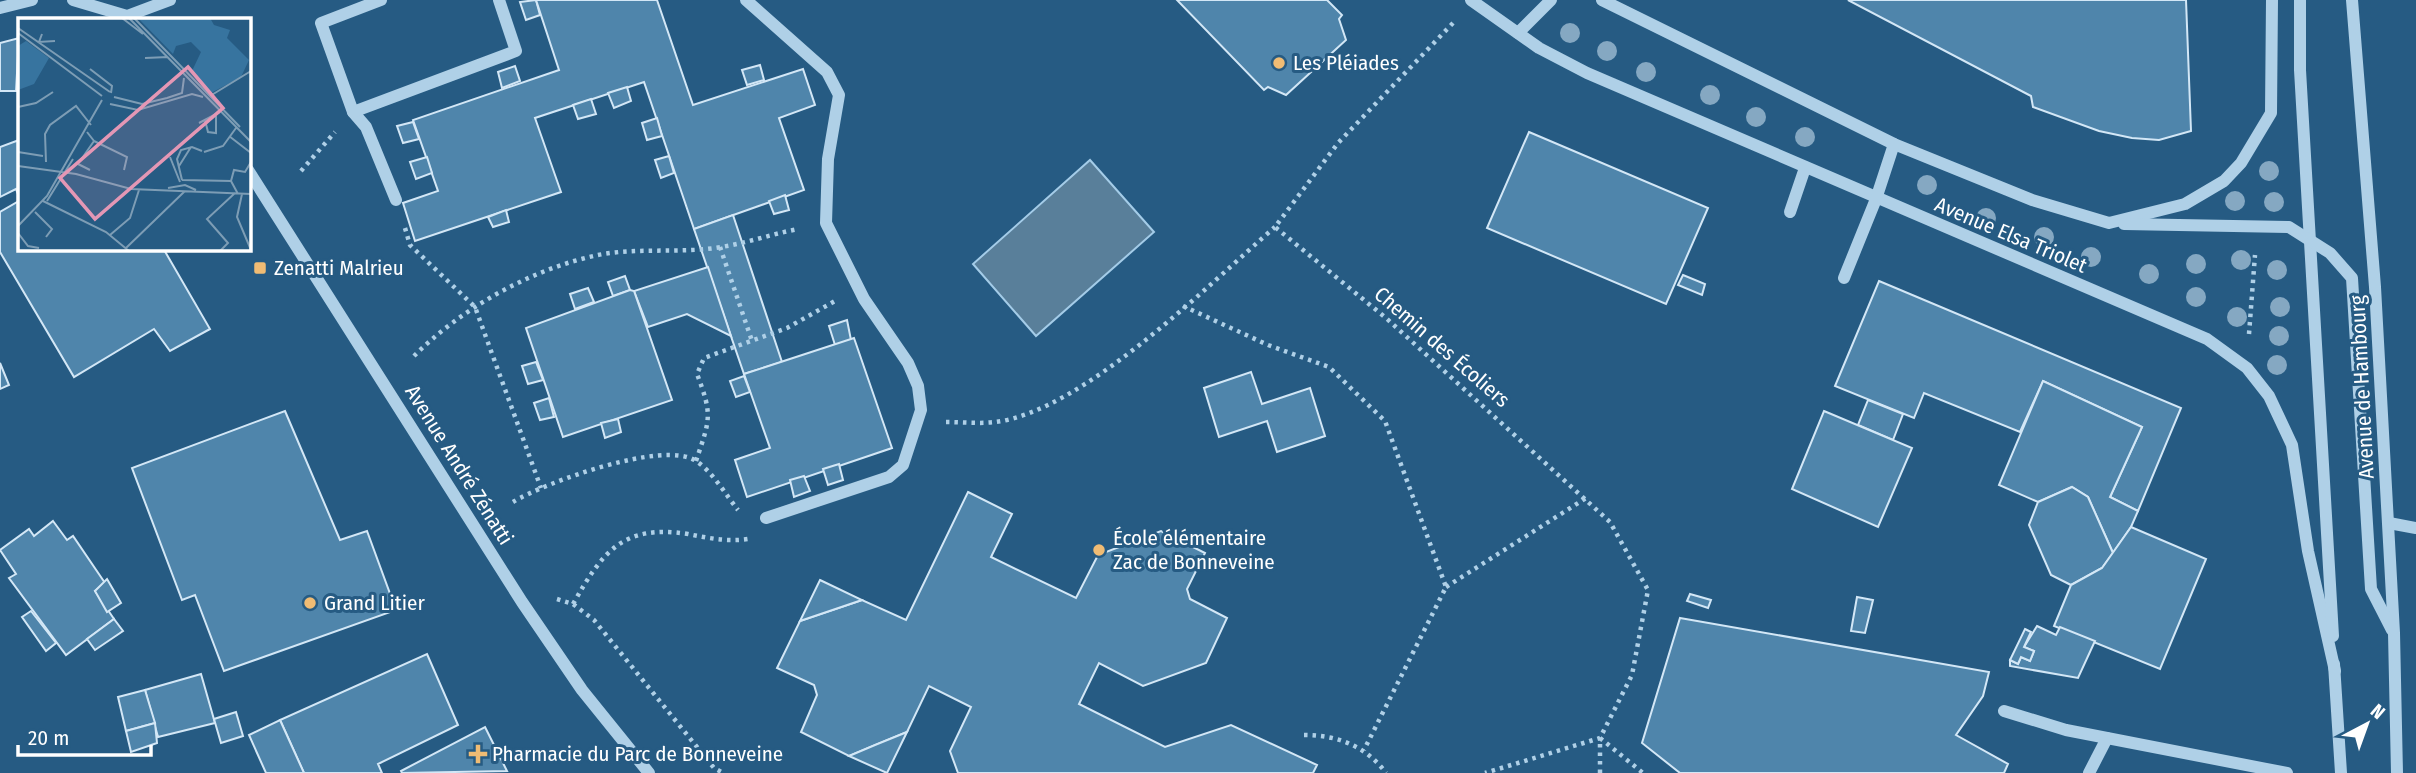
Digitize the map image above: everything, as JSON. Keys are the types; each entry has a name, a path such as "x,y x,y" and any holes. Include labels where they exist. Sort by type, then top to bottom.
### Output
{"street":[{"path":"0,8 33,0"},
{"path":"74,0 128,18 170,0"},
{"path":"112,0 128,18"},
{"path":"382,0 321,23 353,112 366,127 396,200"},
{"path":"353,112 516,51 499,0"},
{"path":"746,0 827,72 839,95 828,159 826,223 859,288 908,363 918,386 921,410 903,465 888,477 766,518"},
{"name":"Avenue Elsa Triolet","path":"1471,0 1518,33 1587,73 2207,339 2247,369 2269,396 2292,446 2308,551 2334,671"},
{"path":"1518,33 1551,0"},
{"name":"Avenue Elsa Triolet","path":"1602,0 1894,144 2032,201 2109,223 2289,227 2309,237"},
{"path":"2109,223 2185,204 2224,181 2241,163 2271,113 2272,0"},
{"name":"Avenue de Hambourg","path":"2300,0 2300,70 2309,237 2342,773"},
{"name":"Avenue de Hambourg","path":"2352,0 2375,287 2389,523 2397,773"},
{"path":"1844,278 1876,199 1894,144"},
{"path":"1790,212 1805,168"},
{"name":"Avenue André Zénatti","path":"250,173 522,601 582,690 649,773"},
{"path":"2309,237 2330,253 2353,278 2371,589 2394,634"},
{"path":"2389,523 2416,528"},
{"path":"2004,711 2066,730 2287,773"},
{"path":"2089,773 2107,738"}],"path":[{"path":"918,423 997,422 1052,403 1110,368 1275,227 1338,144 1454,22"},
{"path":"300,170 353,112"},
{"path":"396,200 410,245 475,307 541,488"},
{"path":"414,356 441,329 475,307 550,270 600,255 720,247 826,223"},
{"path":"2247,369 2257,226"},
{"name":"Chemin des Écoliers","path":"1275,227 1397,327 1611,522 1648,590 1632,675 1600,738"},
{"path":"720,247 752,341"},
{"path":"696,461 710,407 697,374 704,358 787,328 859,288"},
{"path":"1183,306 1268,345 1329,367 1385,421 1446,587"},
{"path":"513,502 541,488 621,463 668,452 696,461 741,514 766,518"},
{"path":"1364,750 1446,587 1586,498"},
{"path":"573,604 586,580 608,552 632,535 665,531 729,541 747,539"},
{"path":"522,601 552,597 573,604 594,620 714,768 723,773"},
{"path":"1304,735 1327,735 1364,750 1386,773"},
{"path":"1485,773 1600,738"},
{"path":"1600,738 1600,773"},
{"path":"1600,738 1643,773"}],"water":[{"path":"1090,160 1154,232 1036,336 973,264"}],"building":[{"path":"536,0 540,15 526,20 520,2"},
{"path":"536,0 657,0 693,105 803,69 815,105 779,118 804,190 694,229 644,82 535,118 561,192 415,241 403,203 438,191 413,120 559,70"},
{"name":"Les Pléiades","path":"1177,0 1327,0 1342,15 1339,19 1346,40 1286,95 1268,87 1264,90"},
{"path":"1848,0 2186,0 2191,131 2159,140 2132,138 2099,131 2033,107 2031,96"},
{"path":"18,38 16,91 0,91 0,43"},
{"path":"760,65 764,80 747,85 742,70"},
{"path":"515,66 520,81 502,88 498,72"},
{"path":"627,87 631,101 614,108 608,93"},
{"path":"591,99 596,114 578,119 573,105"},
{"path":"657,118 662,136 647,140 642,123"},
{"path":"413,122 419,139 403,143 397,126"},
{"path":"1529,132 1708,208 1666,304 1487,228"},
{"path":"18,140 18,194 16,189 0,197 0,147"},
{"path":"669,156 674,173 661,178 655,160"},
{"path":"427,157 432,173 416,179 410,162"},
{"path":"785,195 789,210 774,214 769,201"},
{"path":"18,202 18,250 164,250 210,329 170,351 154,329 74,377 0,252 0,212"},
{"path":"506,210 509,222 493,227 488,217"},
{"path":"733,215 782,362 744,374 694,229"},
{"path":"708,267 731,336 687,314 648,327 634,291"},
{"path":"1683,275 1705,284 1702,295 1678,285"},
{"path":"625,276 630,290 613,296 608,282"},
{"path":"1879,281 2181,408 2138,511 2110,497 2142,427 2043,381 2020,432 1924,393 1914,418 1835,386"},
{"path":"588,288 594,302 575,309 570,294"},
{"path":"630,290 634,291 672,400 563,437 526,328"},
{"path":"847,320 851,340 835,345 829,326"},
{"path":"854,338 892,448 747,497 735,460 770,448 744,374"},
{"path":"536,362 543,380 528,384 522,366"},
{"path":"0,363 9,385 0,389"},
{"path":"1251,372 1262,404 1310,388 1325,436 1277,452 1267,421 1219,437 1204,388"},
{"path":"744,376 750,392 736,397 730,381"},
{"path":"2043,381 2142,427 2110,497 2138,511 2131,527 2113,553 2088,497 2072,487 2038,502 1999,485"},
{"path":"549,398 554,417 540,420 534,403"},
{"path":"1868,400 1903,414 1893,440 1858,425"},
{"path":"285,411 340,540 367,531 396,610 224,671 195,595 182,600 132,468"},
{"path":"1824,411 1912,448 1878,527 1792,489"},
{"path":"618,419 621,432 605,438 601,423"},
{"path":"839,464 843,480 828,485 823,469"},
{"path":"804,476 810,491 794,497 790,480"},
{"path":"2072,487 2088,497 2113,553 2102,568 2071,585 2051,575 2029,525 2038,502"},
{"path":"968,492 1012,514 991,557 1076,598 1098,555 1161,531 1205,553 1187,589 1190,599 1227,618 1206,663 1143,686 1099,663 1079,704 1165,747 1231,725 1317,765 1313,773 958,773 950,751 971,707 929,686 907,732 849,756 801,732 817,695 814,685 777,668 800,621 862,600 906,620"},
{"path":"53,521 67,540 73,536 105,583 95,591 114,619 66,655 9,578 16,574 0,550 29,529 34,536"},
{"path":"2131,527 2206,559 2160,669 2054,626 2071,585 2102,568"},
{"path":"107,579 121,603 107,612 95,591"},
{"path":"820,580 862,600 800,621"},
{"path":"1690,594 1711,600 1708,608 1687,601"},
{"path":"1857,597 1873,600 1865,633 1851,631"},
{"path":"31,611 56,643 46,651 22,617"},
{"path":"1680,618 1989,672 1983,696 1956,735 2008,764 2004,773 1680,773 1642,743"},
{"path":"114,619 123,631 95,650 87,639"},
{"path":"2037,626 2056,635 2060,627 2095,641 2078,678 2010,666 2010,660 2018,664 2021,657 2030,661 2034,651 2024,647"},
{"path":"2025,629 2031,632 2024,647 2034,651 2030,661 2021,657 2018,664 2010,660"},
{"path":"427,654 458,725 378,764 382,773 304,773 280,720"},
{"path":"201,674 215,723 158,737 145,690"},
{"path":"145,690 155,723 126,731 118,697"},
{"path":"236,712 243,736 221,743 214,719"},
{"path":"280,720 304,773 266,773 249,735"},
{"path":"155,723 157,743 131,752 126,731"},
{"path":"485,727 507,771 402,773 401,771"},
{"path":"907,732 887,773 849,756 875,745"}],"place":[{"name":"Les Pléiades","path":"1279,63"},
{"name":"Zenatti Malrieu","path":"260,268"},
{"name":"École élémentaire Zac de Bonneveine","path":"1099,550"},
{"name":"Grand Litier","path":"310,603"},
{"name":"Pharmacie du Parc de Bonneveine","path":"478,754"}]}
